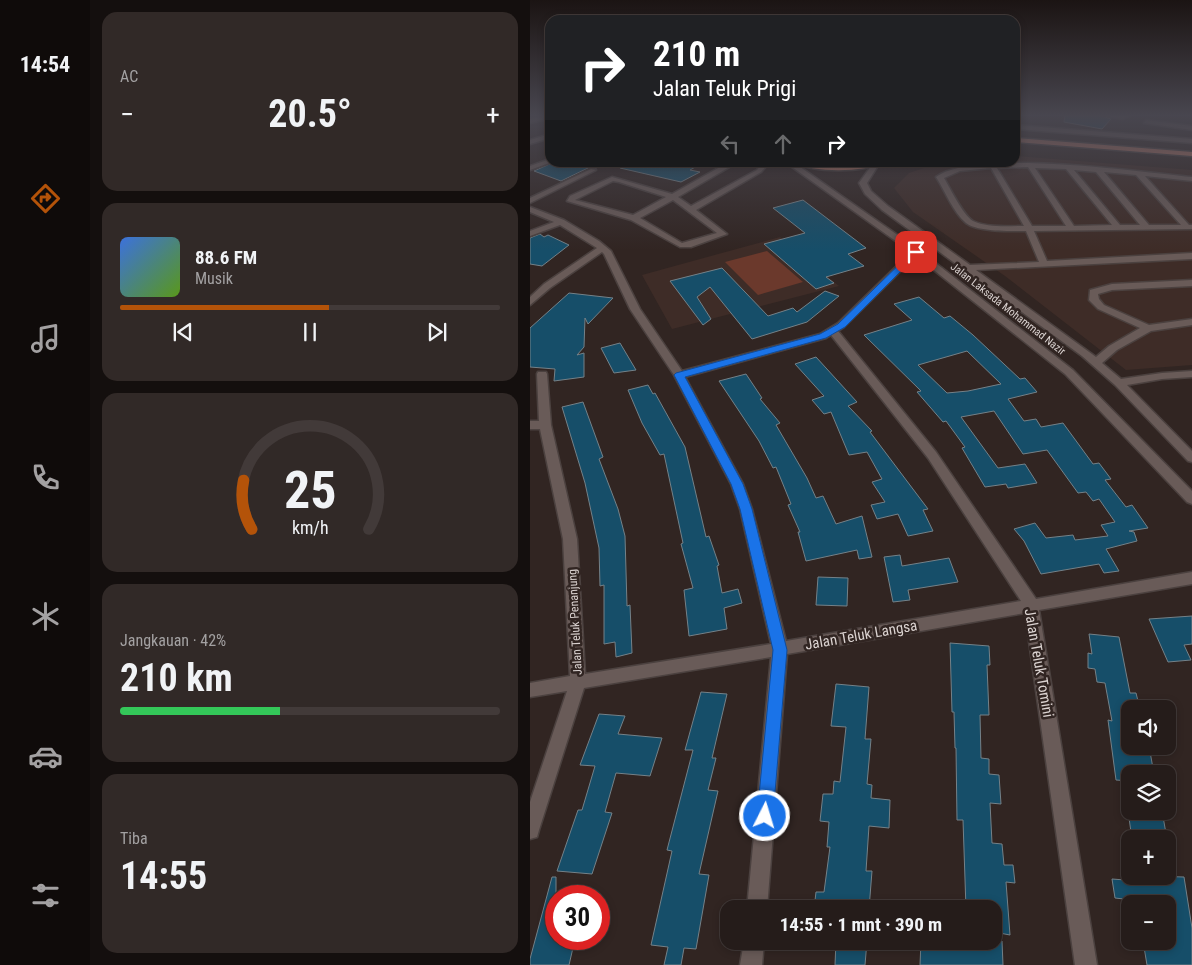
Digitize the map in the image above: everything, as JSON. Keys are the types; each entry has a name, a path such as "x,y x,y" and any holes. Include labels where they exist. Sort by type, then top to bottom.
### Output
{"main road":[{"path":"826,167 842,167"}],"street":[{"path":"531,167 545,163"},
{"path":"1020,166 1069,168 1192,179"},
{"path":"1030,166 1071,228"},
{"path":"634,218 726,167"},
{"path":"691,209 759,171 763,167"},
{"name":"Jalan Laksada Mohammad Nazir","path":"795,167 916,252 1069,372 1192,499"},
{"name":"Jalan Laksada Mohammad Nazir","path":"876,167 863,183 868,192 885,208 1096,363 1119,383 1192,458"},
{"path":"968,167 944,174 940,177 958,208 969,222 997,229 1190,227"},
{"path":"994,167 1028,228 1044,264"},
{"path":"1069,168 1117,228"},
{"path":"530,201 593,170"},
{"path":"1099,171 1146,227"},
{"path":"1139,174 1190,227"},
{"path":"1181,178 1192,189"},
{"path":"616,179 674,196 691,209 723,234 718,237 680,245 634,218 571,200 609,180 616,179"},
{"path":"530,209 561,222 603,248 608,254 634,309 679,375 737,484 746,509 780,650 757,900"},
{"path":"530,234 561,222"},
{"path":"530,302 548,286 603,248"},
{"path":"679,375 823,336 833,331 842,325 916,252"},
{"path":"968,268 1192,256"},
{"path":"1148,328 1101,307 1094,300 1093,292 1112,287 1192,283"},
{"path":"1096,363 1113,348 1148,328 1192,322"},
{"name":"Jalan Teluk Tomini","path":"833,331 932,455 1031,604 1086,965"},
{"name":"Jalan Teluk Penanjung","path":"530,830 578,682 570,539 545,424 542,374"},
{"path":"1119,383 1162,376 1192,374"},
{"path":"530,425 545,424"},
{"name":"Jalan Teluk Langsa","path":"530,690 780,650 1031,604 1192,578"},
{"path":"751,965 753,950"}],"shaded area":[{"path":"1020,160 1066,160 1192,170 1192,365 1126,370 1005,276 913,212 894,188 909,173 927,167 1020,167"},
{"path":"780,237 839,286 672,329 642,275"},
{"path":"767,251 803,282 758,295 725,262"}],"building":[{"path":"545,166 590,167 561,181 534,171"},
{"path":"695,167 690,170 700,172 681,182 620,168"},
{"path":"803,200 866,248 848,254 864,266 826,277 834,283 816,289 764,244 805,233 773,208"},
{"path":"540,234 544,237 548,235 569,245 542,266 530,264 530,238"},
{"path":"722,268 768,316 793,308 797,312 825,291 839,296 807,322 752,339 710,287 697,297 711,319 703,325 670,281"},
{"path":"569,293 613,298 588,324 585,318 584,347 577,355 584,353 584,377 554,381 555,369 530,367 530,328"},
{"path":"919,297 944,318 950,316 1020,379 1025,378 1037,392 1008,399 1024,421 1036,419 1041,427 1063,423 1093,464 1099,463 1111,479 1105,480 1126,507 1132,505 1148,528 1129,531 1134,532 1137,541 1106,549 1119,571 1104,573 1099,564 1041,574 1024,541 1014,529 1035,523 1046,538 1073,535 1075,540 1108,536 1101,525 1115,522 1099,499 1093,501 1086,492 1078,493 1047,450 1023,454 994,411 961,417 998,468 1025,464 1037,483 1008,488 1006,484 985,487 962,448 965,447 946,421 943,422 917,392 921,391 864,335 912,320 894,304","holes":["967,351 1001,384 947,393 918,365"]},
{"path":"620,343 636,370 614,373 601,348"},
{"path":"816,357 857,402 848,406 872,431 870,432 928,509 923,510 933,531 908,536 898,514 877,519 871,505 885,502 872,482 882,479 867,452 849,455 831,412 824,414 812,400 824,396 795,364"},
{"path":"746,374 762,398 760,399 780,423 776,425 807,478 816,498 823,496 836,524 862,516 872,557 859,559 857,550 806,561 798,532 800,532 788,505 791,504 776,467 773,468 759,441 719,381"},
{"path":"648,385 653,394 655,393 685,447 706,537 709,536 719,565 717,566 722,593 738,589 742,603 724,608 727,629 689,636 684,590 693,588 681,544 683,543 664,454 660,455 642,423 628,390"},
{"path":"583,402 603,457 599,459 618,509 625,536 627,606 630,605 632,653 616,657 615,642 604,644 604,585 600,586 599,548 585,483 562,407"},
{"path":"900,555 902,566 949,558 958,582 908,590 910,600 893,602 884,557"},
{"path":"818,577 848,578 847,606 816,605"},
{"path":"1192,616 1192,644 1184,645 1191,660 1168,662 1149,619"},
{"path":"1089,634 1119,637 1130,693 1136,693 1138,700 1121,700 1121,755 1151,755 1152,765 1121,765 1121,780 1116,780 1108,720 1112,721 1105,683 1097,682 1095,669 1088,668 1088,653 1092,654"},
{"path":"950,643 989,646 990,665 987,665 989,715 980,715 981,758 989,759 989,774 999,775 1001,804 990,803 992,843 1002,844 1004,865 1013,865 1015,883 1006,882 1010,935 1002,934 1002,900 966,900 963,820 957,820 956,748 954,712 952,712"},
{"path":"836,684 869,687 865,739 871,739 867,784 872,785 871,798 890,800 889,828 869,826 866,871 872,871 870,900 815,900 816,892 824,892 830,847 827,847 829,822 820,821 823,794 833,794 834,781 840,782 846,727 831,726"},
{"path":"701,692 727,694 712,758 716,758 708,790 718,791 699,874 709,875 696,949 684,948 681,965 664,965 668,947 651,945 672,851 667,850 693,750 685,750"},
{"path":"599,714 625,716 618,734 662,738 650,776 616,773 605,812 612,813 592,874 557,871 578,810 582,810 595,766 580,765"},
{"path":"1129,820 1164,820 1165,830 1131,830"},
{"path":"552,877 556,877 556,885 550,885"},
{"path":"1176,877 1184,877 1192,928 1192,965 1147,965 1144,950 1176,950 1176,895 1121,895 1121,899 1115,898 1112,879 1121,880 1121,885 1176,885"},
{"path":"545,903 545,950 572,950 569,965 530,965"},
{"path":"1002,941 1003,965 920,965 921,950 1002,950"},
{"path":"836,950 866,950 865,965 835,965"}],"route":[{"path":"765,816 780,650 746,509 737,484 679,375 823,336 833,331 842,325 916,252"}]}
